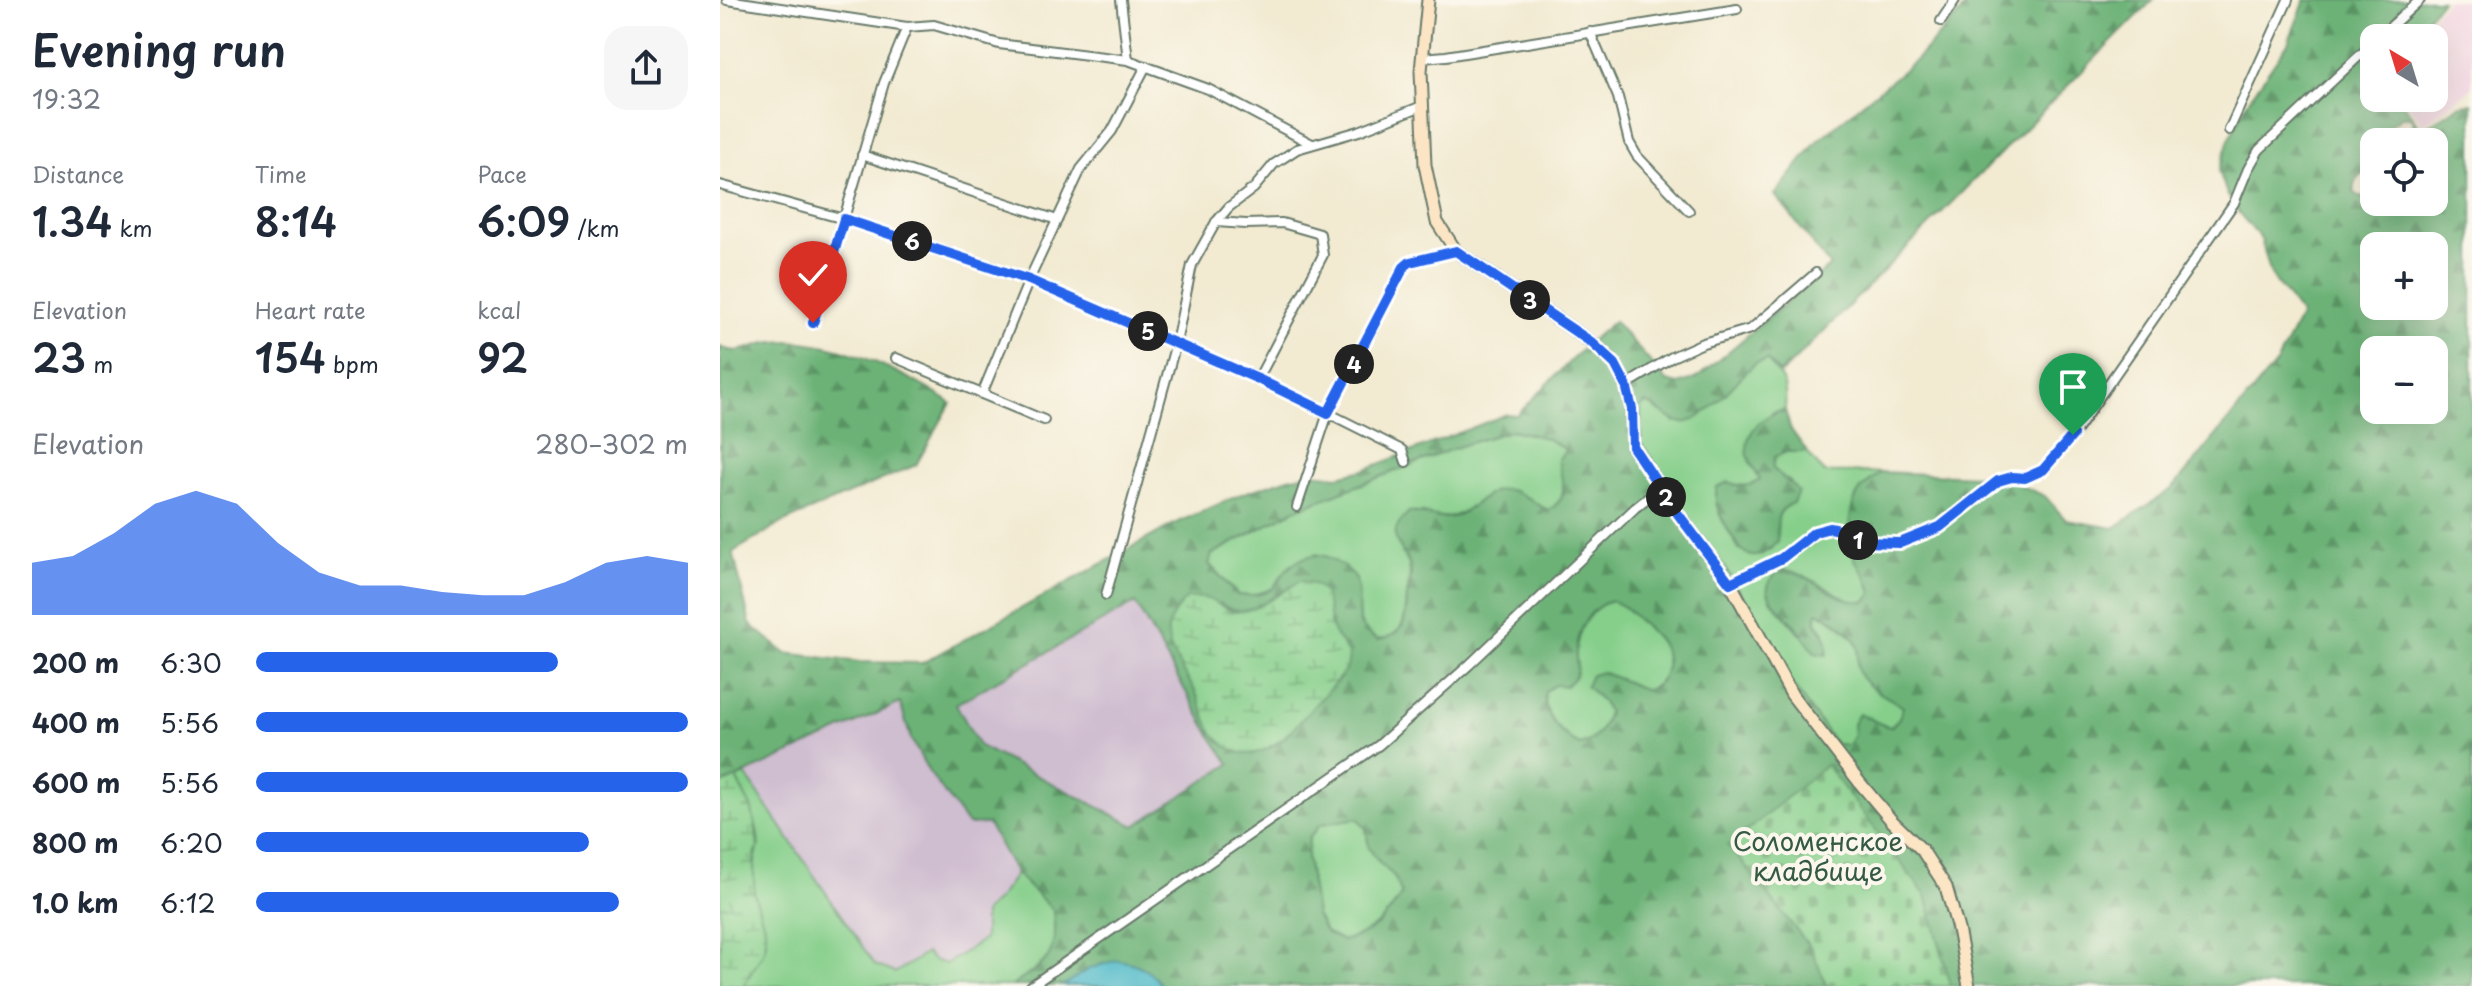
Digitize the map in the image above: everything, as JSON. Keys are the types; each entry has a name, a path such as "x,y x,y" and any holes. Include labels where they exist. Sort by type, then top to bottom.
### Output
{"street":[{"path":"1121,0 1128,60"},
{"path":"1428,0 1422,58 1422,106 1425,165 1437,222 1456,251 1591,342 1615,364 1626,385 1632,409 1633,447 1730,583 1792,695 1830,747 1933,866 1946,887 1969,986"},
{"path":"1941,21 1955,0"},
{"path":"2229,130 2288,0"},
{"path":"2394,24 2420,0"},
{"path":"730,1 907,27 934,25 999,44 1128,60 1208,89 1312,144"},
{"path":"1422,58 1737,9"},
{"path":"813,323 884,83 907,27"},
{"path":"1590,32 1618,97 1629,142 1637,156 1689,211"},
{"path":"1730,583 1782,558 1815,532 1830,528 1845,531 1860,542 1900,543 1940,527 1998,481 2012,477 2025,478 2043,470 2073,435 2234,203 2259,150 2360,55"},
{"path":"982,394 1029,280 1081,169 1112,131 1146,66"},
{"path":"1106,595 1176,343 1192,265 1216,222 1229,207 1254,188 1274,164 1297,149 1359,131 1422,106"},
{"path":"862,155 1057,220"},
{"path":"720,185 844,219 1029,280 1258,379 1402,450 1406,462"},
{"path":"1216,222 1282,223 1320,234 1323,255 1258,379"},
{"path":"1297,507 1328,413 1404,267 1410,262 1456,251"},
{"path":"1626,385 1672,357 1703,343 1751,329 1816,273"},
{"path":"896,358 1044,420"},
{"path":"1031,986 1379,745 1480,656 1635,508 1660,488"}],"shaded area":[{"path":"2447,0 2472,0 2472,88 2448,106 2448,24 2427,24"},
{"path":"2414,112 2439,112 2423,124"},
{"path":"1136,603 1230,765 1135,826 978,746 956,704"},
{"path":"900,703 911,739 929,772 968,825 988,824 1016,874 984,912 984,939 946,964 933,960 925,953 895,974 875,965 745,774"}],"green space":[{"path":"1972,0 2153,0 1781,374 1767,360 1756,363 1708,410 1688,422 1675,421 1646,403 1641,407 1641,442 1689,520 1751,609 1788,679 1836,744 1848,745 1859,714 1891,727 1903,707 1866,683 1858,671 1858,648 1853,637 1817,612 1816,623 1826,638 1827,655 1815,653 1773,602 1768,584 1773,577 1781,569 1792,571 1844,598 1866,601 1872,594 1853,555 1849,539 1850,520 1857,495 1881,472 2002,477 2045,496 2066,520 2114,528 2173,488 2277,362 2301,315 2271,275 2261,239 2238,212 2227,194 2219,171 2228,142 2246,104 2288,43 2305,0 2442,0 2422,24 2360,24 2360,112 2409,112 2420,128 2413,128 2410,117 2401,117 2387,128 2360,128 2360,175 2354,192 2360,197 2360,216 2448,216 2448,128 2424,128 2459,106 2472,103 2472,986 1951,986 1926,896 1729,846 1811,948 1827,986 1161,986 1155,977 1139,966 1120,962 1100,965 1063,985 1012,986 1035,970 1048,956 1054,938 1053,910 1016,874 988,824 968,825 929,772 911,739 900,703 720,785 720,347 739,351 767,343 788,342 829,346 884,366 951,403 916,465 784,522 733,552 750,624 785,653 860,662 922,663 1176,523 1244,493 1313,473 1338,476 1364,470 1507,414 1517,415 1614,321 1667,381 1678,384 1697,378 1830,266 1775,195 1818,140 1916,60","holes":["1512,430 1546,438 1566,450 1558,459 1563,487 1561,499 1549,510 1520,494 1501,490 1487,495 1453,517 1409,512 1396,531 1398,544 1410,564 1406,614 1402,626 1387,638 1378,640 1362,627 1355,577 1327,557 1314,555 1301,559 1273,588 1251,595 1237,595 1209,564 1212,554 1294,510 1463,445","1281,592 1331,621 1333,633 1344,646 1341,677 1274,746 1252,754 1241,752 1220,742 1212,731 1172,649 1220,603 1243,611","1611,601 1626,608 1652,633 1664,649 1665,670 1659,682 1646,690 1602,672 1591,675 1586,686 1603,702 1608,712 1598,733 1580,745 1554,723 1546,707 1545,691 1555,685 1566,686 1575,676 1579,635 1586,620","1135,603 1230,764 1135,826 979,746 956,704","1358,818 1366,829 1369,848 1394,876 1402,894 1377,925 1342,941 1325,932 1316,915 1307,858 1309,838 1321,824"]},
{"path":"1767,360 1783,383 1785,410 1773,412 1749,460 1760,480 1750,486 1717,487 1719,512 1739,549 1770,550 1777,541 1777,518 1791,482 1773,468 1775,457 1786,452 1807,452 1824,473 1881,472 1860,490 1854,557 1869,580 1872,594 1866,602 1854,603 1803,575 1770,599 1800,634 1824,632 1816,623 1816,612 1841,627 1856,643 1858,670 1862,678 1876,691 1904,707 1891,727 1880,726 1870,718 1848,745 1836,745 1788,679 1641,442 1640,407 1646,403 1675,422 1756,363"},
{"path":"1785,410 1790,428 1807,452 1786,452 1775,457 1773,468 1798,492 1793,503 1779,514 1777,541 1763,554 1751,556 1740,548 1721,516 1716,500 1717,487 1728,482 1744,486 1760,480 1747,450 1750,435 1765,418"},
{"path":"1512,430 1546,438 1566,450 1560,502 1549,510 1529,498 1495,491 1453,516 1421,512 1402,553 1410,573 1404,619 1394,634 1378,640 1369,634 1358,614 1356,579 1317,554 1286,570 1272,589 1249,596 1238,595 1209,564 1211,555 1294,510 1462,445"},
{"path":"1300,581 1318,586 1322,591 1332,629 1349,656 1347,668 1302,719 1270,747 1245,754 1232,750 1211,729 1195,691 1173,653 1168,637 1171,620 1187,598 1204,598 1227,609 1245,611 1265,603"},
{"path":"1611,601 1626,608 1658,639 1666,657 1665,671 1659,683 1646,691 1602,672 1594,694 1608,712 1595,737 1580,745 1548,716 1543,705 1545,691 1577,666 1576,646 1582,627 1594,611"},
{"name":"Соломенское кладбище","path":"1826,765 1926,896 1951,986 1827,986 1811,948 1729,846"},
{"path":"745,774 875,965 895,973 926,953 933,960 946,964 984,939 984,912 1016,874 1053,910 1054,938 1048,956 1035,970 1012,986 743,986 766,942 753,887 758,832 736,778"},
{"path":"736,778 752,809 756,831 758,847 754,857 754,893 766,943 743,986 720,986 720,785"},
{"path":"1358,818 1366,829 1369,848 1394,876 1402,894 1377,924 1342,941 1325,932 1316,915 1307,857 1309,838 1321,824"}],"water":[{"path":"1117,960 1143,968 1161,986 1062,986 1091,968"}],"route":[{"path":"813,323 844,219 1029,280 1258,379 1328,413 1404,267 1410,262 1456,251 1591,342 1615,364 1626,385 1632,409 1633,447 1730,583 1782,558 1815,532 1830,528 1845,531 1860,542 1900,543 1940,527 1998,481 2012,477 2025,478 2043,470 2073,435"}]}
